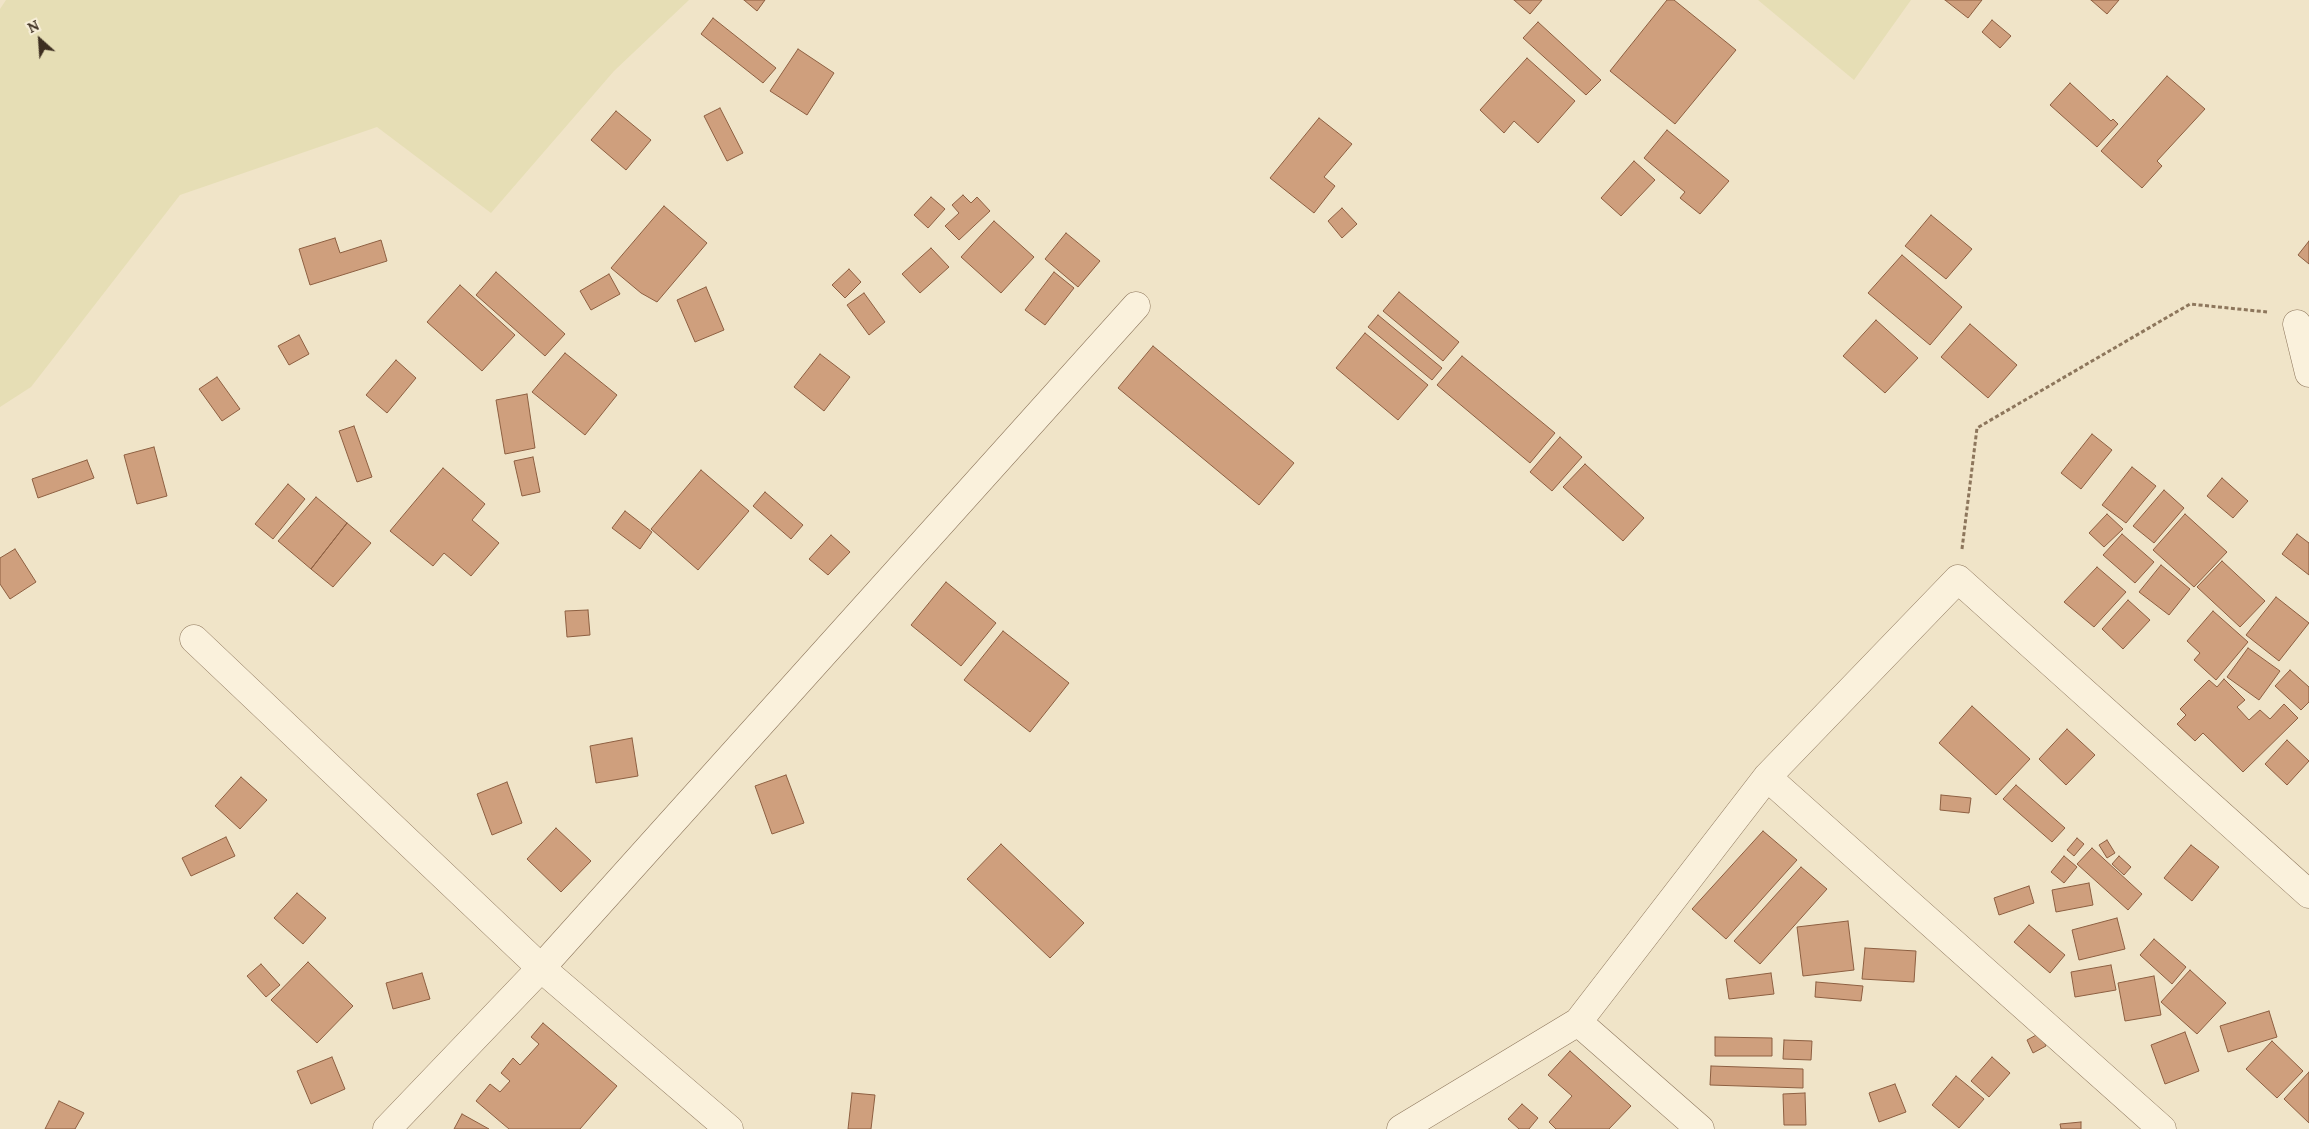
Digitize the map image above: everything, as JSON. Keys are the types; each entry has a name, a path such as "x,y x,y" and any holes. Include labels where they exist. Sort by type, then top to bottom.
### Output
{"street":[{"path":"387,1129 541,968 1136,306"},
{"path":"2297,324 2309,373"},
{"path":"1401,1129 1578,1022 1768,777 1958,579 2309,894"},
{"path":"194,640 541,968 729,1129"},
{"path":"1768,777 2162,1129"},
{"path":"1578,1022 1700,1129"}],"path":[{"path":"1958,579 1977,428 2190,304 2262,310 2297,324"}],"shaded area":[{"path":"6,0 689,0 614,71 491,213 377,127 180,195 31,387 0,407 0,9"},
{"path":"1758,0 1911,0 1854,80"}],"building":[{"path":"744,0 765,0 757,11"},
{"path":"1514,0 1542,0 1530,14"},
{"path":"1667,0 1674,0 1736,50 1675,124 1610,71"},
{"path":"1945,0 1982,0 1968,18"},
{"path":"2091,0 2119,0 2107,14"},
{"path":"713,18 776,68 763,83 701,34"},
{"path":"1992,20 2011,36 2000,48 1982,32"},
{"path":"1538,22 1601,80 1586,95 1523,38"},
{"path":"798,49 834,73 807,115 770,91"},
{"path":"1527,58 1575,101 1538,143 1514,121 1504,133 1480,110"},
{"path":"2167,76 2205,109 2157,161 2162,166 2142,188 2101,151"},
{"path":"2070,83 2111,121 2113,119 2118,124 2097,147 2050,105"},
{"path":"720,108 743,153 727,161 704,116"},
{"path":"616,111 651,140 626,170 591,140"},
{"path":"1319,118 1352,144 1324,177 1335,186 1314,213 1270,178"},
{"path":"1667,130 1729,181 1700,214 1680,198 1685,192 1644,158"},
{"path":"1634,161 1655,180 1621,216 1601,198"},
{"path":"963,195 971,203 977,197 990,211 959,240 945,226 959,213 952,205"},
{"path":"931,197 945,209 928,228 914,215"},
{"path":"664,206 707,243 657,302 641,293 611,268"},
{"path":"1342,208 1357,224 1342,238 1328,221"},
{"path":"1931,215 1972,249 1946,279 1905,246"},
{"path":"994,221 1034,257 1001,293 961,257"},
{"path":"1066,233 1100,261 1078,287 1045,259"},
{"path":"335,238 340,253 381,240 387,261 310,285 299,249"},
{"path":"2309,241 2309,264 2298,255"},
{"path":"931,248 949,267 920,293 902,274"},
{"path":"1902,255 1962,307 1930,345 1868,293"},
{"path":"849,269 861,282 845,298 832,285"},
{"path":"496,272 565,334 545,356 476,295"},
{"path":"1054,272 1074,288 1045,325 1025,310"},
{"path":"609,274 620,294 591,310 580,291"},
{"path":"460,285 515,335 482,371 427,322"},
{"path":"706,287 724,330 695,342 677,300"},
{"path":"1399,292 1459,342 1443,361 1383,311"},
{"path":"864,293 885,322 869,335 847,305"},
{"path":"1378,315 1442,368 1432,380 1368,327"},
{"path":"1876,320 1918,358 1885,393 1843,356"},
{"path":"1970,324 2017,365 1988,398 1941,357"},
{"path":"1365,333 1428,385 1398,420 1336,368"},
{"path":"299,335 309,354 289,365 278,346"},
{"path":"1153,346 1294,463 1259,505 1118,388"},
{"path":"565,353 617,395 585,435 532,392"},
{"path":"820,354 850,377 824,411 794,387"},
{"path":"1462,356 1555,433 1530,463 1437,385"},
{"path":"396,360 416,378 387,413 366,395"},
{"path":"217,377 240,409 222,421 199,389"},
{"path":"527,394 535,448 505,454 496,400"},
{"path":"354,426 372,477 357,482 339,431"},
{"path":"2092,434 2112,450 2081,489 2061,473"},
{"path":"1560,437 1582,457 1552,491 1530,472"},
{"path":"154,447 167,496 137,504 124,455"},
{"path":"533,457 540,492 522,496 514,461"},
{"path":"87,460 94,478 38,498 32,479"},
{"path":"1585,464 1644,518 1623,541 1563,487"},
{"path":"2132,467 2156,486 2126,523 2102,505"},
{"path":"443,468 485,504 472,520 499,543 471,576 444,553 433,566 390,531"},
{"path":"701,470 749,511 698,570 651,529"},
{"path":"2222,478 2248,501 2233,518 2207,496"},
{"path":"288,484 305,499 273,539 255,524"},
{"path":"2164,490 2184,508 2154,543 2133,526"},
{"path":"765,492 803,525 791,539 753,506"},
{"path":"316,497 347,523 311,569 278,541"},
{"path":"625,511 652,532 640,549 612,528"},
{"path":"2107,514 2123,529 2104,547 2089,533"},
{"path":"2185,514 2227,552 2194,587 2153,550"},
{"path":"347,523 371,543 333,587 311,569"},
{"path":"2122,534 2154,562 2135,583 2103,555"},
{"path":"2297,534 2309,543 2309,575 2282,554"},
{"path":"831,535 850,552 828,575 809,559"},
{"path":"15,549 36,582 10,599 0,584 0,558"},
{"path":"2222,561 2265,601 2240,627 2197,587"},
{"path":"2161,565 2190,589 2169,615 2139,592"},
{"path":"2097,567 2126,592 2094,627 2064,602"},
{"path":"946,582 996,623 961,666 911,625"},
{"path":"2276,597 2309,623 2279,661 2246,635"},
{"path":"2128,600 2150,620 2123,649 2102,629"},
{"path":"588,610 590,635 567,637 565,611"},
{"path":"2213,611 2248,642 2216,680 2194,660 2200,653 2187,641"},
{"path":"1003,631 1069,683 1030,732 964,680"},
{"path":"2248,648 2280,671 2259,700 2227,677"},
{"path":"2290,670 2309,687 2309,702 2301,710 2275,686"},
{"path":"2224,679 2245,700 2237,707 2249,720 2260,710 2270,719 2284,704 2298,718 2243,772 2203,733 2195,741 2177,724 2186,715 2180,709 2209,680 2217,687"},
{"path":"1972,706 2030,759 1996,795 1939,743"},
{"path":"2067,729 2095,755 2066,785 2039,759"},
{"path":"632,738 638,776 596,783 590,746"},
{"path":"2287,740 2309,761 2287,785 2265,764"},
{"path":"786,775 804,823 772,834 755,786"},
{"path":"241,777 267,800 240,829 215,806"},
{"path":"507,782 522,823 492,835 477,794"},
{"path":"2016,785 2065,828 2052,842 2003,799"},
{"path":"1941,795 1971,798 1969,813 1940,810"},
{"path":"556,828 591,861 561,892 527,859"},
{"path":"1763,831 1797,860 1726,939 1692,909"},
{"path":"226,837 235,856 191,876 182,858"},
{"path":"2077,838 2084,844 2074,856 2067,850"},
{"path":"2107,840 2115,853 2107,858 2099,845"},
{"path":"1001,844 1084,923 1050,958 967,879"},
{"path":"2191,845 2219,867 2192,901 2164,878"},
{"path":"2092,848 2142,894 2128,910 2077,864"},
{"path":"2064,856 2077,867 2064,883 2051,872"},
{"path":"2119,856 2131,867 2124,875 2112,864"},
{"path":"1801,867 1827,889 1760,964 1734,941"},
{"path":"2089,883 2093,905 2056,912 2052,890"},
{"path":"2029,886 2034,903 1999,915 1994,898"},
{"path":"297,893 326,918 303,944 274,918"},
{"path":"2117,918 2125,949 2079,960 2072,930"},
{"path":"1848,921 1854,970 1803,976 1797,927"},
{"path":"2029,925 2065,955 2050,973 2014,942"},
{"path":"2154,939 2186,967 2172,984 2140,955"},
{"path":"1865,948 1916,951 1914,982 1862,979"},
{"path":"308,962 353,1006 317,1043 271,1000"},
{"path":"261,964 280,985 266,997 247,976"},
{"path":"2111,965 2116,990 2075,997 2071,972"},
{"path":"2190,970 2226,1003 2197,1034 2161,1002"},
{"path":"422,973 430,999 393,1009 386,983"},
{"path":"1771,973 1774,994 1729,999 1726,979"},
{"path":"2154,976 2161,1015 2125,1021 2118,983"},
{"path":"1816,982 1863,986 1861,1001 1815,997"},
{"path":"2269,1011 2277,1037 2228,1052 2220,1026"},
{"path":"543,1023 617,1086 580,1129 509,1129 476,1101 490,1084 500,1092 510,1081 501,1073 513,1058 520,1065 539,1044 531,1037"},
{"path":"2185,1032 2199,1071 2165,1084 2151,1045"},
{"path":"2040,1033 2046,1046 2033,1053 2027,1040"},
{"path":"1715,1037 1772,1038 1772,1056 1715,1056"},
{"path":"1784,1040 1812,1041 1811,1060 1783,1059"},
{"path":"2272,1041 2303,1071 2277,1098 2246,1069"},
{"path":"1570,1051 1631,1106 1609,1129 1556,1129 1549,1122 1572,1096 1548,1075"},
{"path":"332,1057 345,1089 311,1104 297,1071"},
{"path":"1992,1057 2010,1073 1989,1097 1971,1081"},
{"path":"1711,1066 1803,1069 1803,1088 1710,1085"},
{"path":"2309,1072 2309,1123 2284,1099"},
{"path":"1956,1076 1984,1099 1959,1128 1932,1105"},
{"path":"1895,1084 1906,1112 1879,1122 1869,1093"},
{"path":"852,1093 875,1095 871,1129 848,1129"},
{"path":"1805,1093 1806,1125 1784,1125 1783,1094"},
{"path":"59,1101 84,1113 75,1129 45,1129"},
{"path":"1522,1104 1538,1118 1529,1129 1519,1129 1508,1119"},
{"path":"462,1114 489,1129 454,1129"},
{"path":"2081,1122 2081,1129 2061,1129 2060,1124"}]}
